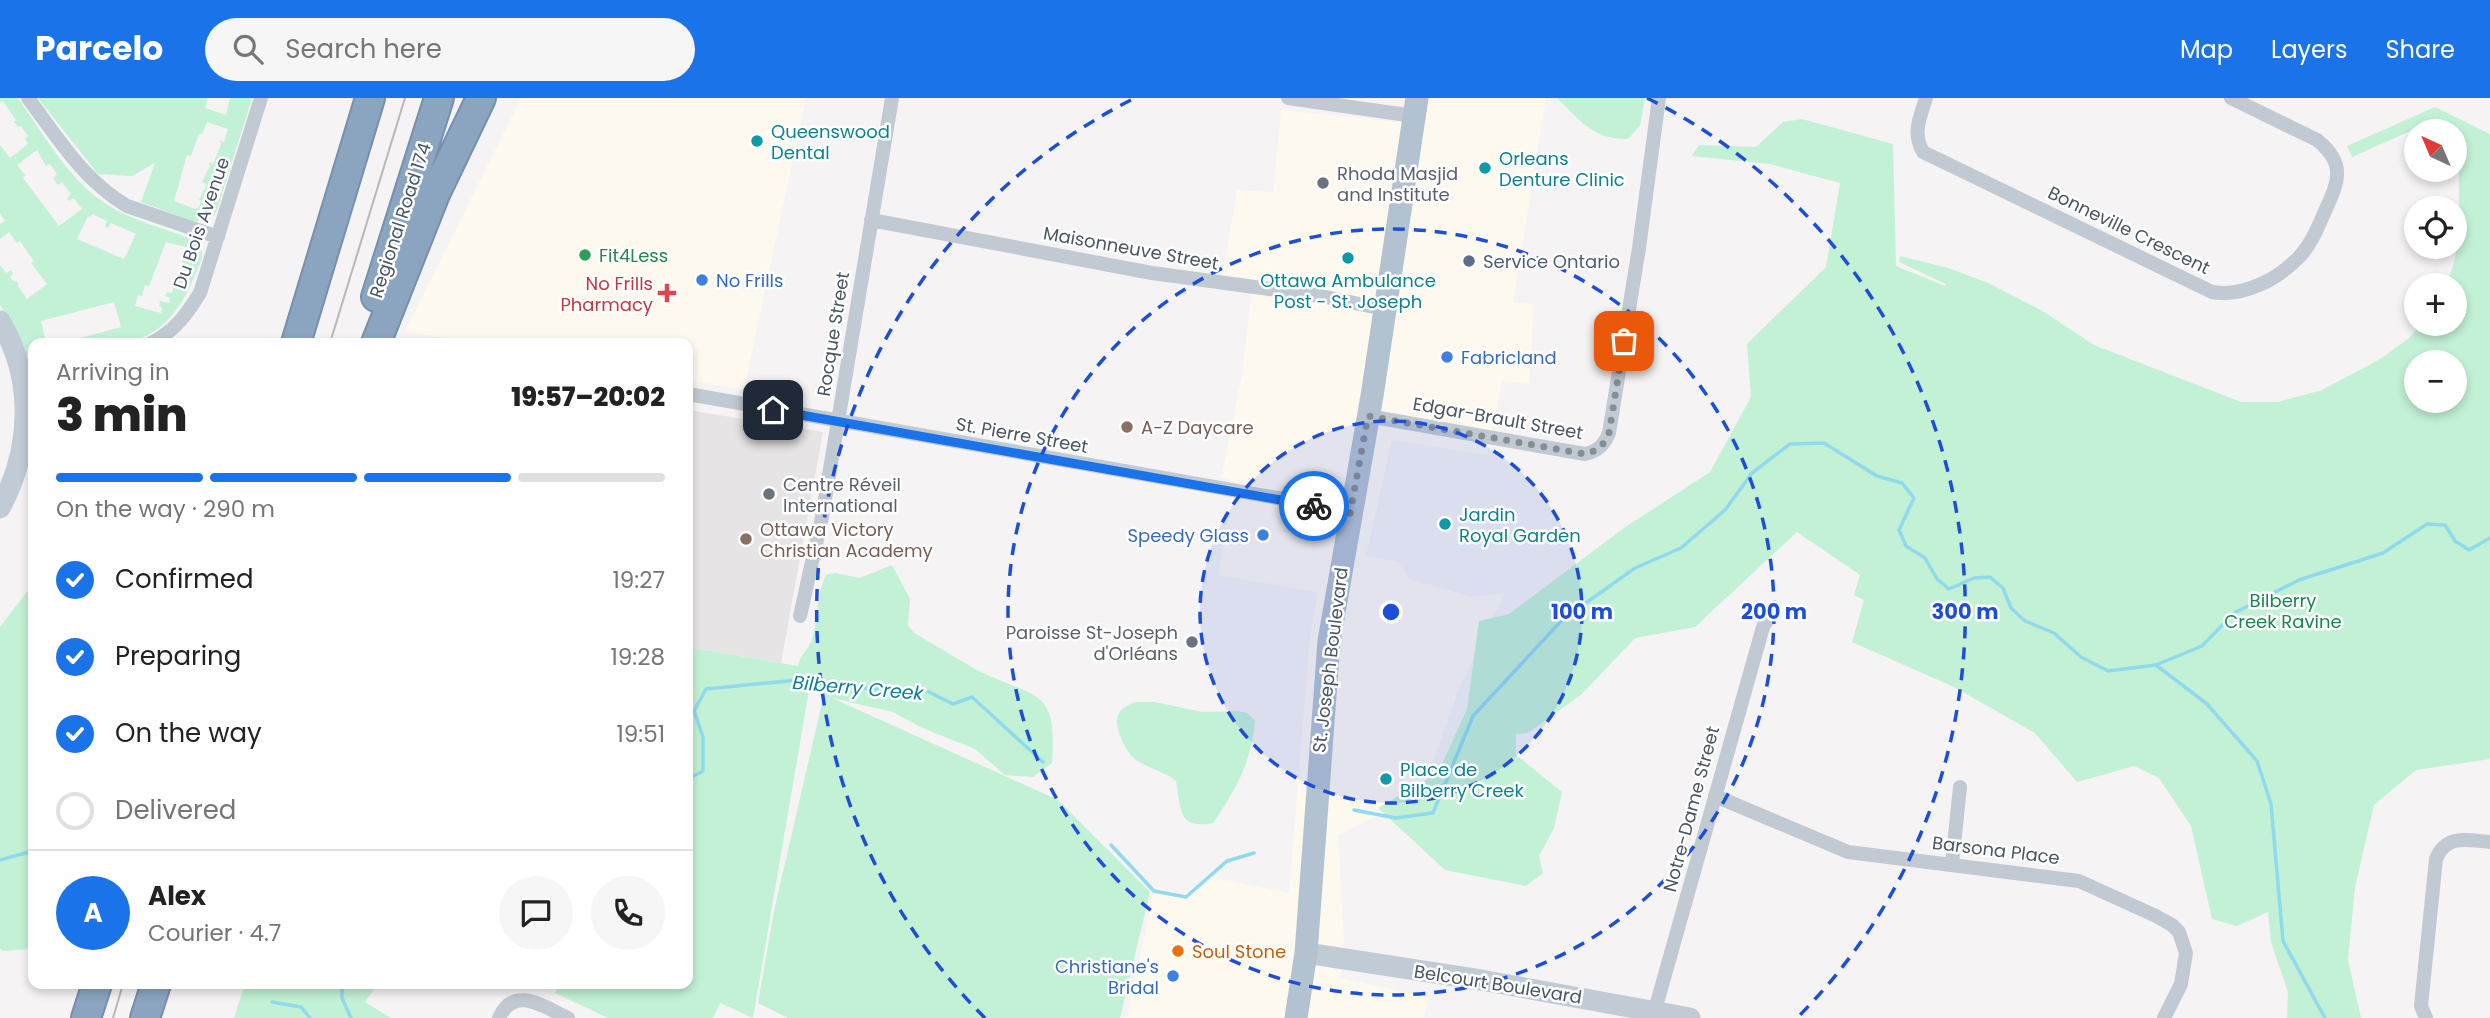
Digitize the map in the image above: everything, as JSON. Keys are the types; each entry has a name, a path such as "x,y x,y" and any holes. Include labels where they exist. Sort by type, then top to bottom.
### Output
{"highway":[{"path":"295,338 358,98"},
{"path":"296,338 370,98"},
{"name":"Regional Road 174","path":"364,338 439,98"},
{"path":"378,338 435,194 481,98"},
{"path":"86,1018 95,989"},
{"path":"145,1018 154,989"}],"main road":[{"name":"St. Joseph Boulevard","path":"1296,1018 1306,953 1327,654 1368,416 1416,107"}],"street":[{"path":"28,98 85,174 115,199 127,206 218,237"},
{"name":"Du Bois Avenue","path":"161,338 185,318 200,293 261,98"},
{"name":"Rocque Street","path":"800,616 822,517 892,98"},
{"path":"1288,98 1416,107"},
{"name":"Edgar-Brault Street","path":"1368,416 1585,454 1594,452 1604,444 1609,433 1639,248 1659,98"},
{"name":"Bonneville Crescent","path":"1926,98 1916,136 1923,152 2212,292 2226,294 2240,292 2259,284 2298,258 2314,235 2332,195 2338,171 2329,149 2317,140 2231,98"},
{"name":"Maisonneuve Street","path":"871,220 1152,273 1321,296 1384,309"},
{"path":"0,321 28,379 21,459 0,508"},
{"name":"St. Pierre Street","path":"693,395 1278,498 1350,514"},
{"name":"Notre-Dame Street","path":"1654,1015 1763,627 1772,613"},
{"path":"1952,864 1960,787"},
{"name":"Barsona Place","path":"1715,796 1848,852 2079,881 2172,925 2184,942 2185,969 2181,984 2164,1018"},
{"path":"2426,1018 2421,1006 2436,859 2444,845 2451,841 2460,839 2490,842"},
{"name":"Belcourt Boulevard","path":"1306,953 1481,980 1654,1015 1690,1018"},
{"path":"499,1018 507,1005 517,1000 530,1000 568,1018"}],"shaded area":[{"path":"521,98 806,98 744,390 693,381 693,338 445,338 405,331"},
{"path":"1426,98 1546,98 1513,303 1534,304 1529,384 1502,381 1487,455 1392,440 1366,556 1398,562 1410,579 1471,597 1505,593 1460,686 1421,795 1338,835 1344,939 1340,978 1429,997 1424,1018 1127,1018 1155,886 1181,894 1203,886 1211,877 1289,893 1310,637 1318,592 1218,575 1235,481 1221,478 1242,375 1253,279 1222,276 1237,190 1273,192 1281,110 1420,124"},
{"name":"Ottawa Victory Christian Academy","path":"693,411 823,432 781,663 693,648"}],"green space":[{"path":"0,98 18,98 65,166 87,189 110,207 199,242 201,260 183,299 169,318 151,334 141,338 80,338 121,327 114,302 41,321 45,338 28,338 28,357 22,349 13,326 0,305 0,265 6,273 11,270 13,274 10,277 19,284 27,299 47,284 31,263 34,261 20,241 17,243 9,232 0,239 0,224 5,221 0,214 0,145 10,158 28,144 25,139 28,136 21,126 18,127 14,122 16,120 3,101 0,102","holes":["37,150 46,166 50,164 57,174 53,178 58,185 62,182 71,194 67,198 69,201 74,198 82,209 59,226 23,178 25,175 17,165","92,214 107,221 105,226 108,228 111,223 136,234 124,259 77,239 88,216","166,242 190,248 181,264 186,265 185,269 179,270 174,279 178,281 177,287 174,286 172,293 167,292 165,296 170,298 169,303 160,301 161,313 135,306 138,295 142,296 145,285 149,286"]},
{"path":"38,98 208,98 205,108 226,115 230,98 252,98 214,216 195,222 141,202 155,163 132,176 98,174","holes":["207,122 228,129 224,142 220,141 213,164 209,162 210,166 202,182 207,184 199,200 199,207 195,209 174,201 187,155 191,156 199,134 202,134"]},
{"path":"1557,98 1645,98 1640,126 1628,139 1596,132"},
{"name":"Bilberry Creek Ravine","path":"2435,107 2459,119 2408,119"},
{"name":"Bilberry Creek Ravine","path":"1802,119 1893,144 1896,266 1945,286 1946,284 1899,262 1900,256 1948,268 1986,282 2041,310 2094,345 2241,402 2278,402 2322,390 2382,358 2411,336 2467,336 2467,273 2450,273 2454,259 2467,259 2467,196 2459,196 2459,182 2468,182 2468,123 2490,134 2490,759 2416,770 2374,805 2355,887 2348,960 2361,1018 2287,1018 2288,992 2271,942 2268,912 2237,926 2212,919 2191,826 2159,778 2134,766 2077,782 2035,733 1954,687 1852,642 1864,600 1854,595 1860,575 1797,532 1695,627 1635,638 1582,694 1528,733 1516,734 1516,755 1562,792 1554,828 1539,856 1543,873 1526,886 1445,870 1378,808 1438,773 1467,709 1479,621 1509,614 1624,528 1710,472 1751,397 1747,344 1826,267 1840,183 1770,164 1692,156 1699,145 1756,147 1783,122"},
{"name":"Bilberry Creek Ravine","path":"2404,121 2404,134 2352,157 2347,146"},
{"path":"892,565 910,599 908,625 914,633 979,671 1028,692 1046,707 1053,738 1052,763 1033,777 1005,775 975,749 920,727 893,712 832,698 1058,800 1150,892 1120,1018 788,1018 758,1003 774,911 824,694 814,687 809,690 753,1018 720,1003 713,1018 608,1018 555,993 557,989 693,989 693,648 798,666 811,642 826,575 835,573 860,578"},
{"path":"28,591 28,949 3,951 0,948 0,627"},
{"path":"1135,702 1155,702 1202,712 1238,711 1247,713 1255,721 1246,763 1229,799 1213,823 1201,824 1187,820 1180,808 1176,781 1132,757 1119,733 1117,720 1121,710"},
{"path":"243,989 374,989 365,1002 391,1018 234,1018"}],"waterway":[{"name":"Bilberry Creek","path":"1354,810 1396,818 1433,813 1473,716 1562,620 1635,568 1681,548 1725,510 1752,473 1790,444 1824,443 1877,476 1902,483 1914,498 1899,530 1906,546 1925,558 1937,579 1949,589 1974,578 1990,577 2003,588 2011,608 2025,621 2054,633 2081,657 2108,671 2156,665 2202,646 2234,613 2299,580 2383,553 2427,524 2445,525 2455,541 2469,550 2490,538"},
{"path":"2156,665 2207,704 2257,761 2271,804 2283,941 2325,1018"},
{"name":"Bilberry Creek","path":"693,776 703,771 703,737 694,711 706,689 798,680 862,688 927,691 953,704 972,697 1043,762"},
{"path":"1111,845 1154,891 1186,897 1227,861 1254,853"},
{"name":"Bilberry Creek","path":"0,860 28,852"},
{"name":"Bilberry Creek","path":"342,989 342,998 351,1018"},
{"name":"Bilberry Creek","path":"272,1002 301,1007 310,1018"}],"tram line":[{"path":"332,338 405,98"},
{"path":"113,1018 122,989"}],"way so far":[{"path":"1314,506 1350,514 1368,416 1585,454 1594,452 1604,444 1609,433 1624,341"}],"place":[{"name":"Queenswood Dental","path":"757,141"},
{"name":"Orleans Denture Clinic","path":"1485,168"},
{"name":"Rhoda Masjid and Institute","path":"1323,183"},
{"name":"Fit4Less","path":"585,255"},
{"name":"Ottawa Ambulance Post - St. Joseph","path":"1348,258"},
{"name":"Service Ontario","path":"1469,261"},
{"name":"No Frills","path":"702,280"},
{"name":"No Frills Pharmacy","path":"667,293"},
{"name":"Fabricland","path":"1447,357"},
{"name":"A-Z Daycare","path":"1127,427"},
{"name":"Centre Réveil International","path":"769,494"},
{"name":"Jardin Royal Garden","path":"1445,524"},
{"name":"Speedy Glass","path":"1263,535"},
{"name":"Ottawa Victory Christian Academy","path":"746,539"},
{"name":"Paroisse St-Joseph d'Orléans","path":"1192,642"},
{"name":"Place de Bilberry Creek","path":"1386,779"},
{"name":"Soul Stone","path":"1178,951"},
{"name":"Christiane's Bridal","path":"1173,976"}],"route":[{"path":"773,410 1314,506"}]}
